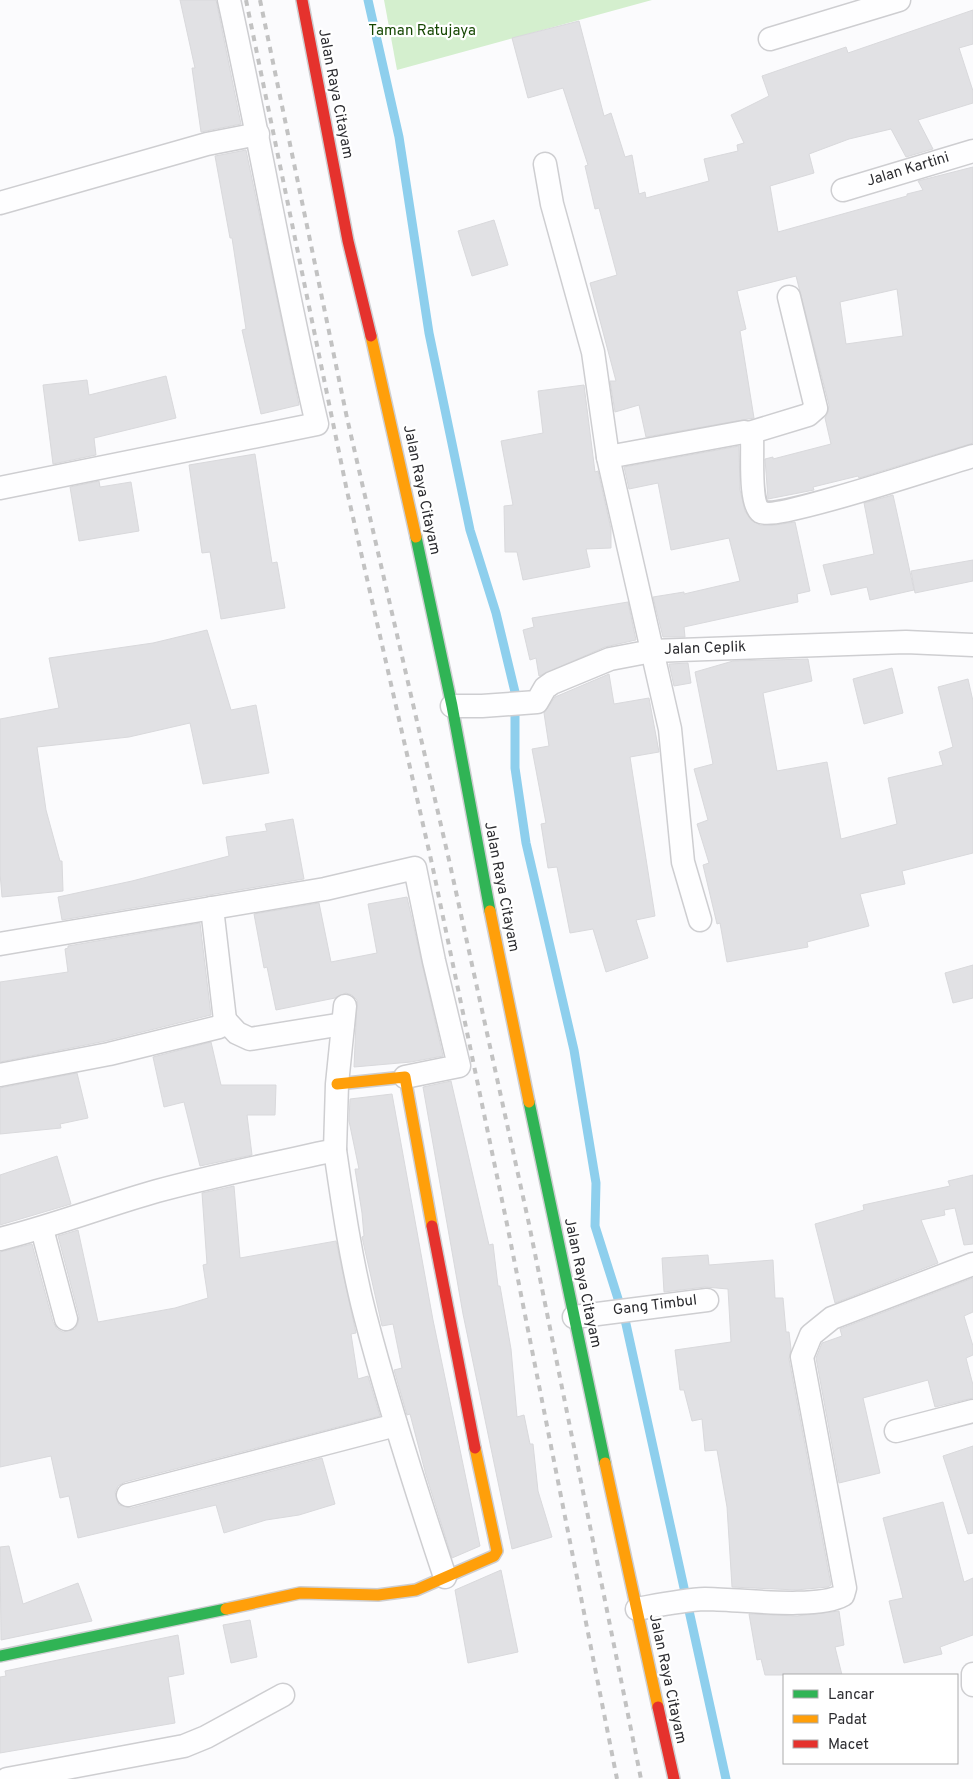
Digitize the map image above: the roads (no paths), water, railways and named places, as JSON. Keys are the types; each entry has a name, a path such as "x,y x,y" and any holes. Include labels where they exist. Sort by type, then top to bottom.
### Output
{"main road":[{"name":"Jalan Raya Citayam","path":"302,0 348,241 388,410 452,706 480,860 574,1317 674,1779"},
{"path":"0,1656 300,1593 378,1595 416,1590 494,1556 498,1551 448,1317 405,1077 337,1084"}],"street":[{"path":"0,488 317,424 297,338 258,134 229,0"},
{"path":"770,39 899,0"},
{"path":"0,203 207,144 258,134"},
{"name":"Jalan Kartini","path":"843,190 973,151"},
{"path":"545,164 552,204 593,352 608,457 670,729 682,862 700,920"},
{"path":"608,457 744,432 749,433 808,415 816,408 789,297"},
{"path":"749,433 752,438 754,501 760,511 770,515 802,508 973,456"},
{"name":"Jalan Ceplik","path":"452,706 537,702 545,688 552,683 610,659 652,651 906,642 972,649"},
{"path":"0,944 325,889 415,868 434,961 459,1066 405,1077"},
{"path":"212,908 225,1020 237,1033 250,1039 344,1015 337,1084 335,1150 348,1237 364,1314 412,1481 445,1577"},
{"path":"0,1075 109,1054 212,1030 219,1027 225,1020"},
{"path":"0,1239 42,1229 154,1192 211,1177 335,1150"},
{"path":"42,1229 66,1319"},
{"path":"637,1609 706,1599 763,1603 824,1600 843,1595 845,1588 802,1357 811,1336 832,1318 973,1264"},
{"name":"Gang Timbul","path":"574,1317 707,1300"},
{"path":"896,1431 973,1411"},
{"path":"128,1495 396,1425"},
{"path":"973,1674 973,1685"},
{"path":"7,1779 184,1746 206,1737 283,1695"}],"waterway":[{"path":"368,0 399,137 429,333 470,530 496,613 515,692 515,768 526,843 574,1050 596,1183 595,1226 626,1324 726,1779"}],"railway":[{"path":"246,0 347,491 432,864 508,1229 617,1779"},
{"path":"260,0 347,418 449,860 529,1224 641,1779"}],"park label":[{"name":"Taman Ratujaya","path":"422,31"}]}
